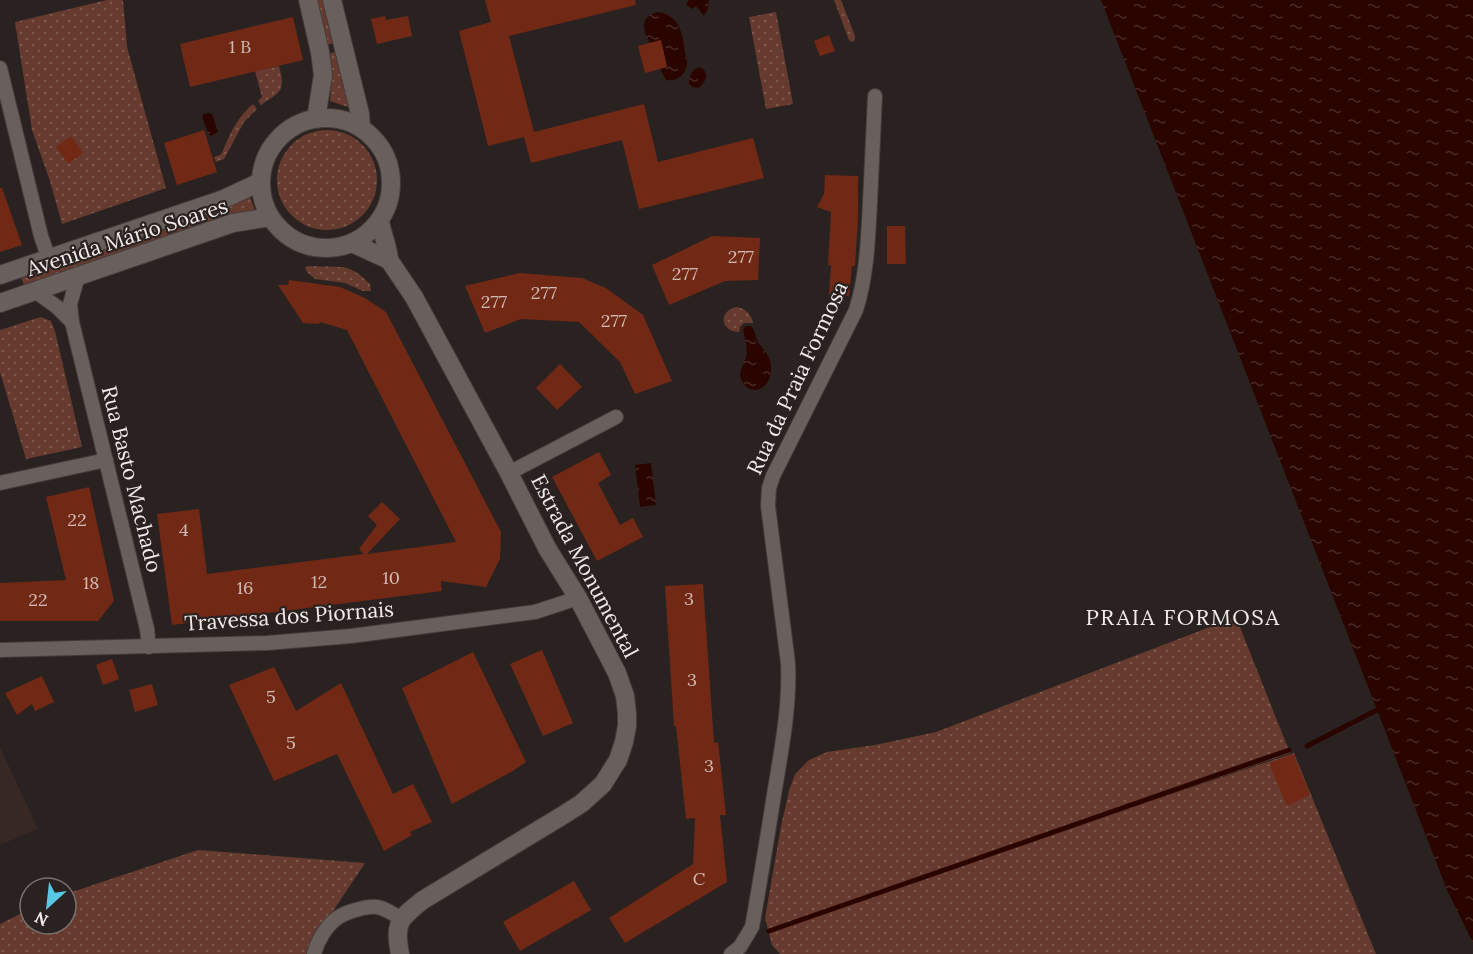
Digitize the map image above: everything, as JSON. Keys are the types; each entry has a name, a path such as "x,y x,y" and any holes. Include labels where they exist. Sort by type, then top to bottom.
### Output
{"main road":[{"path":"308,0 323,75 316,119"},
{"path":"332,0 360,114 361,128"},
{"path":"331,118 347,121 361,128 384,154 390,171 391,188 388,205 380,221 367,234 352,243 334,248 315,248 297,242 282,231 270,217 264,204 260,182 269,150 278,138 302,122 331,118"},
{"name":"Avenida Mário Soares","path":"0,275 224,199 260,182"},
{"name":"Avenida Mário Soares","path":"0,303 233,223 270,217"},
{"name":"Estrada Monumental","path":"380,221 389,260 414,297 547,548 579,598 607,651 625,696 627,713 624,742 618,760 603,784 565,814 423,900 402,919"},
{"path":"352,243 389,260"},
{"path":"399,947 397,930 402,919"}],"street":[{"path":"0,68 2,84 49,259"},
{"name":"Rua da Praia Formosa","path":"731,954 740,947 752,927 788,704 788,663 768,506 769,488 784,451 856,310 861,293 865,278 868,238 874,96"},
{"name":"Rua Basto Machado","path":"78,276 70,304 72,322 147,629 148,647"},
{"path":"35,291 57,307 72,322"},
{"path":"509,473 616,417"},
{"path":"0,483 106,460"},
{"name":"Travessa dos Piornais","path":"0,650 267,643 351,636 535,612 579,598"},
{"path":"314,954 326,930 337,918 363,908 379,907 402,919"}],"shaded area":[{"path":"107,0 123,0 127,47 166,188 62,224 32,130 15,22"},
{"path":"315,0 324,0 335,43 326,45"},
{"path":"834,0 841,0 855,36 854,42 849,40"},
{"path":"776,12 793,104 766,109 749,17"},
{"path":"337,51 351,108 330,101 331,78 328,54"},
{"path":"279,66 282,86 273,97 261,105 258,101 262,97 255,71"},
{"path":"253,104 257,109 244,122 224,159 216,162 214,157 222,153 234,126"},
{"path":"327,130 355,138 369,152 377,180 369,208 355,222 327,230 299,222 285,208 277,180 285,152 299,138"},
{"path":"249,194 255,211 234,213 24,285 21,277"},
{"path":"307,266 350,269 370,284 371,291 363,291 345,283 315,279 307,272 305,268"},
{"path":"737,307 748,312 753,323 744,323 739,332 728,329 724,321 727,312"},
{"path":"41,317 51,321 55,331 82,447 26,459 0,372 0,330"},
{"path":"1236,617 1290,753 1151,801 1294,753 1376,954 780,954 772,945 765,918 781,826 795,774 809,760 827,752 936,732"},
{"path":"0,747 38,829 0,845"},
{"path":"198,850 365,863 325,923 310,954 0,954 0,924 18,915 18,936 78,936 78,890"}],"water":[{"path":"689,0 709,0 704,16 696,6 692,9 686,4"},
{"path":"1101,0 1473,0 1473,943 1447,890"},
{"path":"658,12 675,21 683,38 687,66 684,73 674,80 666,80 660,69 667,67 661,41 650,43 644,29 645,20"},
{"path":"700,67 706,74 704,83 699,88 692,87 689,84 690,75"},
{"path":"209,113 212,114 218,132 211,136 202,117"},
{"path":"746,326 753,329 770,361 770,378 762,388 756,390 745,386 740,376 747,354 743,330"},
{"path":"651,463 656,505 640,507 635,465"}],"building":[{"path":"485,0 635,0 636,5 509,36 534,132 644,104 658,162 753,138 764,178 639,209 622,140 531,163 524,137 488,146 459,31 491,22"},
{"path":"385,16 386,20 408,16 412,36 377,44 371,19"},
{"path":"293,17 303,60 190,87 180,44"},
{"path":"829,35 835,51 820,56 814,41"},
{"path":"661,40 667,67 645,73 638,46"},
{"path":"204,130 217,172 177,185 164,143"},
{"path":"71,136 83,153 68,164 56,147"},
{"path":"825,175 858,176 855,266 852,266 849,296 829,294 831,212 817,207 824,194"},
{"path":"0,188 2,188 22,245 0,252"},
{"path":"887,226 905,226 906,264 887,264"},
{"path":"712,236 760,238 758,280 725,281 669,305 652,265"},
{"path":"520,273 582,278 606,288 643,315 672,381 635,394 620,362 579,322 521,319 485,333 465,286"},
{"path":"289,280 340,287 365,298 386,312 501,532 500,559 486,587 441,581 442,591 172,625 157,514 199,509 207,574 364,554 359,549 377,525 368,516 382,502 400,519 367,554 456,542 347,330 320,322 319,324 303,323 278,285 288,285"},
{"path":"560,364 582,387 557,410 536,388"},
{"path":"599,452 611,475 598,483 620,525 633,518 643,537 597,561 552,477"},
{"path":"89,487 114,601 98,621 0,621 0,583 66,580 46,497"},
{"path":"703,584 714,743 718,742 726,815 720,815 727,882 625,943 609,918 693,864 695,818 686,819 676,726 674,726 665,586"},
{"path":"542,650 573,723 543,736 510,664"},
{"path":"473,652 526,762 452,804 402,688"},
{"path":"112,659 119,679 103,685 96,665"},
{"path":"274,667 296,711 341,683 393,794 413,784 432,822 410,832 412,835 384,851 337,754 274,781 229,685"},
{"path":"42,676 54,702 35,711 32,704 17,715 5,693"},
{"path":"152,684 158,705 135,712 129,690"},
{"path":"1293,754 1310,795 1287,806 1269,763"},
{"path":"574,881 591,910 520,951 503,922"}],"waterway":[{"path":"1307,746 1377,710"},
{"path":"769,931 1289,750"}],"district":[{"name":"PRAIA FORMOSA","path":"1183,617"}]}
